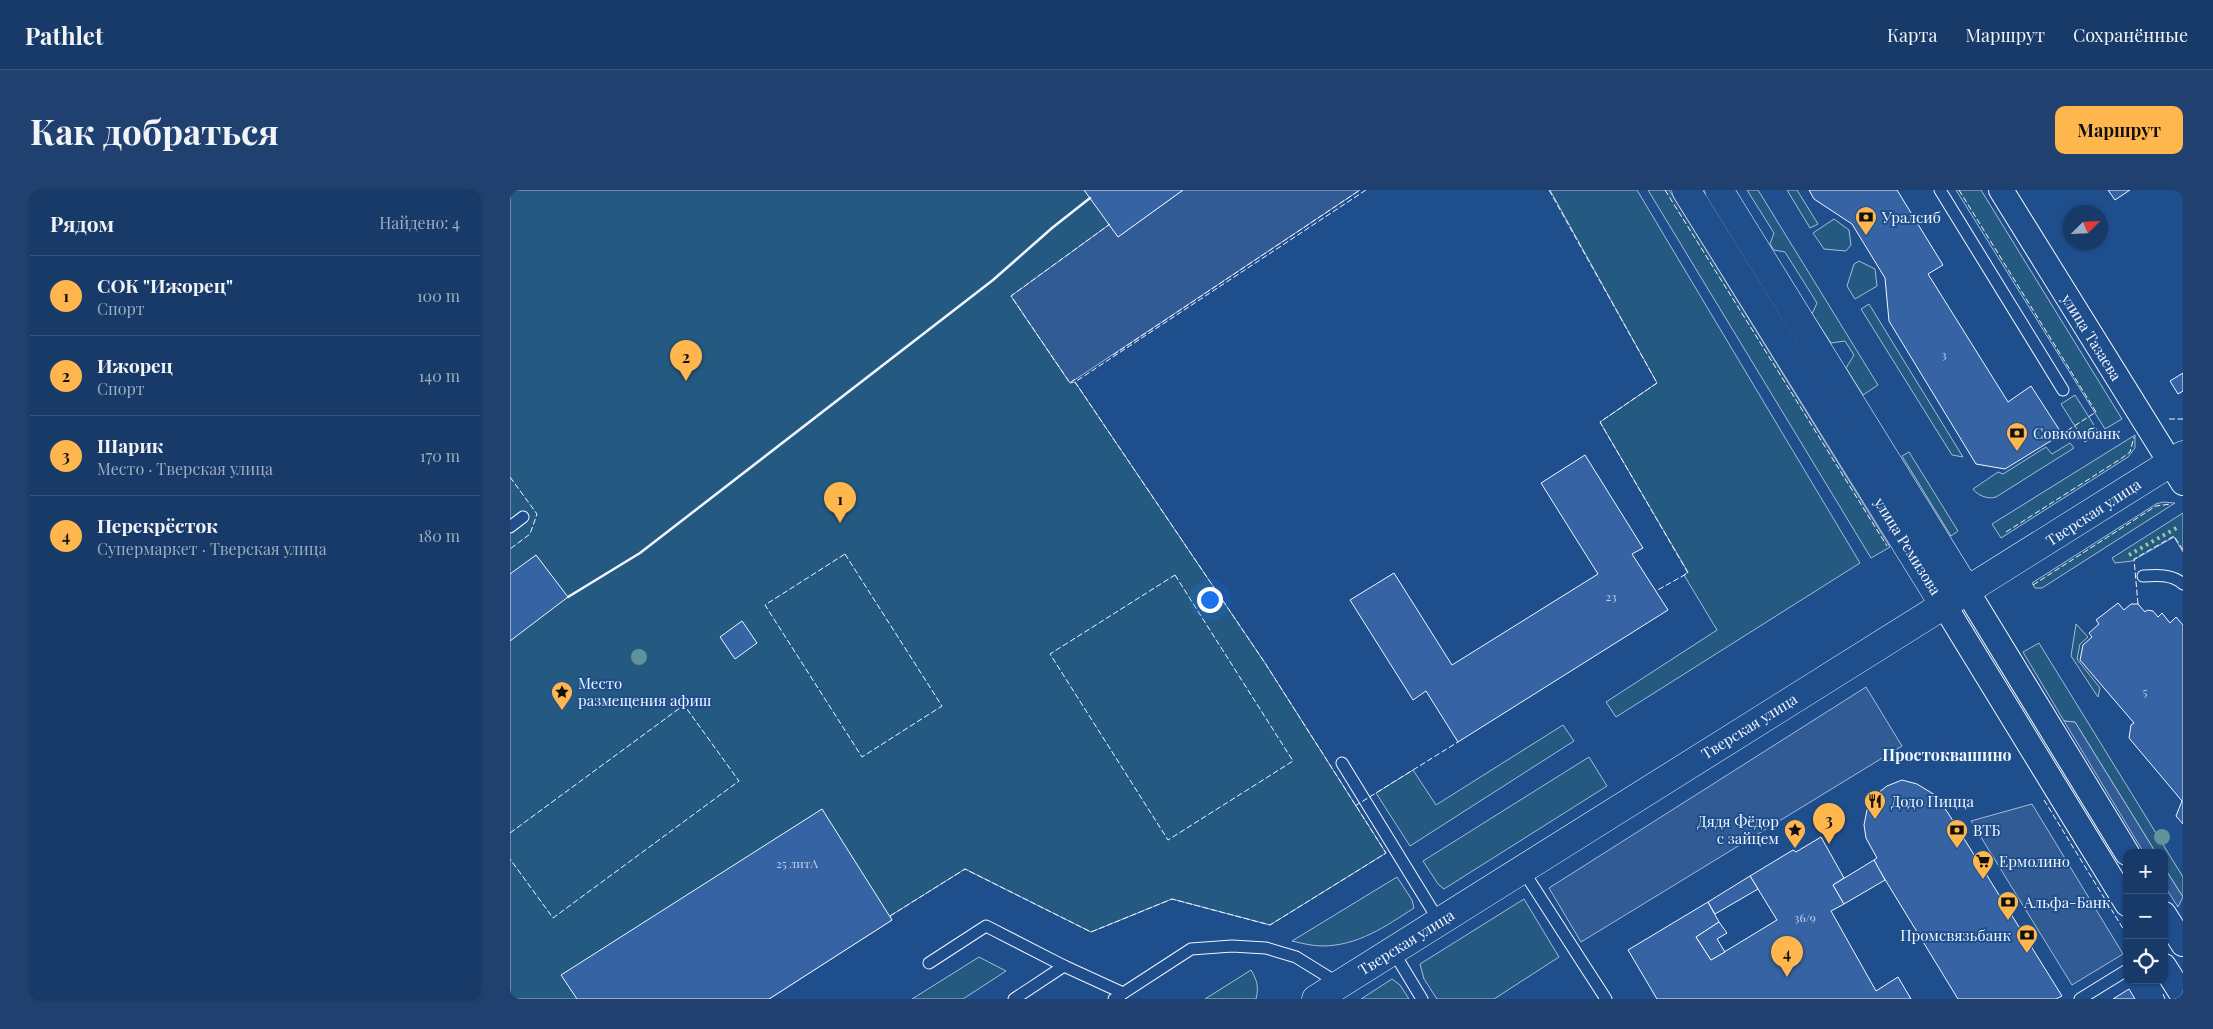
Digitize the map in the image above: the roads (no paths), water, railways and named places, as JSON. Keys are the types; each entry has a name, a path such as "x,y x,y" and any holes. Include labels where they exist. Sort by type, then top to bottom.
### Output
{"main road":[{"name":"улица Ремизова","path":"1686,190 1944,605"},
{"name":"улица Ремизова","path":"1719,190 1968,591"},
{"name":"Тверская улица","path":"1316,999 1944,605 2179,467"}],"street":[{"name":"улица Тазаева","path":"2002,190 2179,467"},
{"name":"улица Ремизова","path":"1968,591 2125,849"},
{"name":"улица Ремизова","path":"1944,605 2123,897"},
{"path":"2168,920 2183,944"},
{"path":"2168,972 2183,996"}],"lane":[{"path":"1940,190 2063,390"},
{"path":"510,527 523,517"},
{"path":"2143,576 2162,575 2178,580 2183,584"},
{"path":"1342,763 1440,921"},
{"path":"1522,869 1606,999"},
{"path":"928,963 986,926 1118,996 1191,949 1232,946 1266,948 1296,957 1340,984"},
{"path":"1393,951 1422,999"},
{"path":"1014,999 1064,966"},
{"path":"2080,999 2123,972"}],"place":[{"name":"Уралсиб","path":"1866,236"},
{"name":"Ижорец","path":"686,381"},
{"name":"Совкомбанк","path":"2017,452"},
{"name":"СОК \"Ижорец\"","path":"840,523"},
{"name":"Место размещения афиш","path":"562,711"},
{"name":"Додо Пицца","path":"1875,820"},
{"name":"Шарик","path":"1829,844"},
{"name":"Дядя Фёдор с зайцем","path":"1795,849"},
{"name":"ВТБ","path":"1957,849"},
{"name":"Ермолино","path":"1983,880"},
{"name":"Альфа-Банк","path":"2008,921"},
{"name":"Промсвязьбанк","path":"2027,954"},
{"name":"Перекрёсток","path":"1787,977"}],"district":[{"name":"Простоквашино","path":"1947,754"}]}
